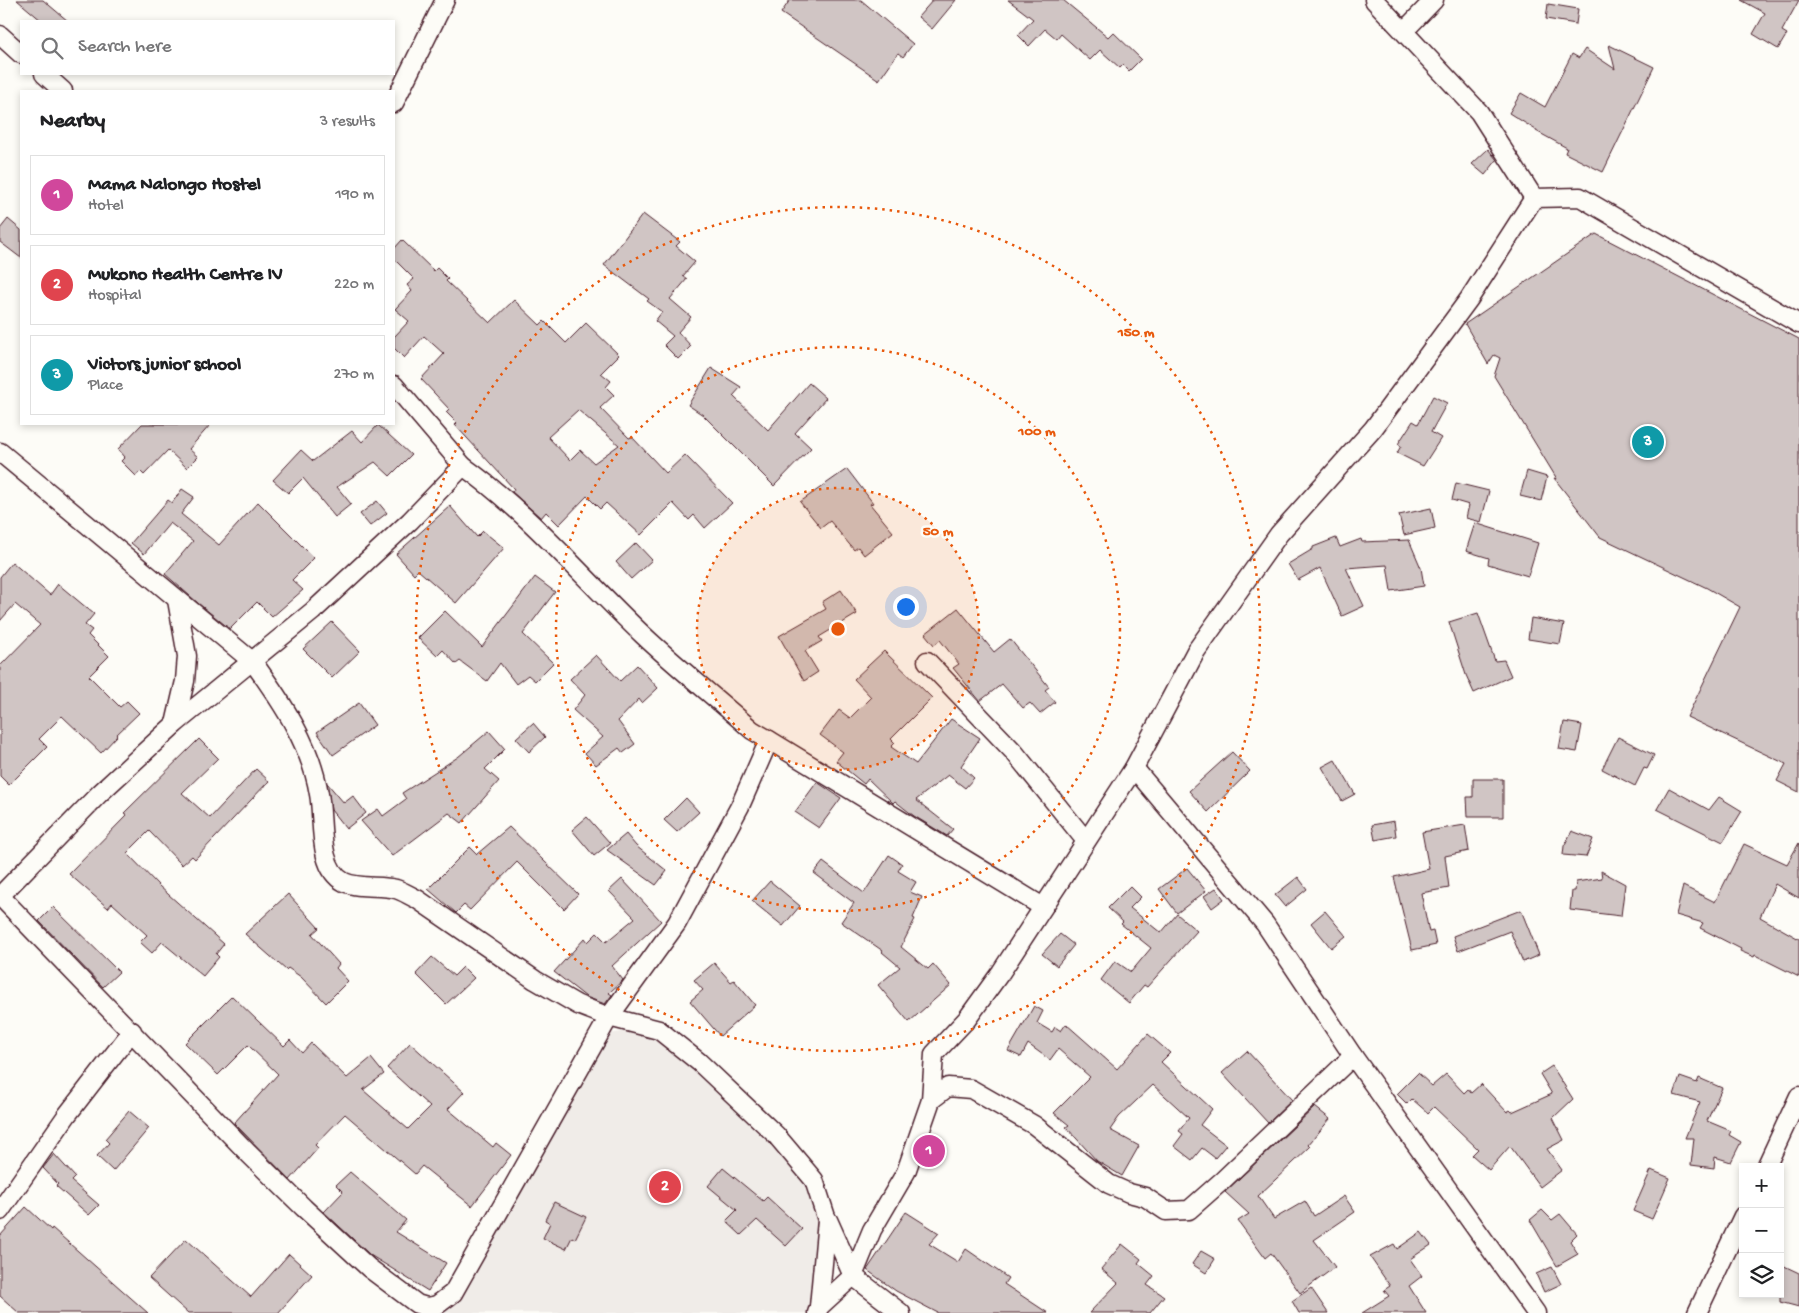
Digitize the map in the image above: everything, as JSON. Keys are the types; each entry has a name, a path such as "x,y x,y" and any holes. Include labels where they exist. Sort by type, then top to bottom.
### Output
{"street":[{"path":"395,101 446,0"},
{"path":"1374,0 1479,112 1534,198"},
{"path":"1404,30 1434,0"},
{"path":"0,35 20,53"},
{"path":"45,75 62,90"},
{"path":"1534,198 1580,197 1799,324"},
{"path":"818,1310 853,1276 872,1230 906,1172 931,1100 934,1054 967,1019 1001,972 1134,768 1196,651 1279,534 1373,429 1469,300 1534,198"},
{"path":"395,386 463,466 496,491 643,635 752,730 1043,907"},
{"path":"0,452 253,662 274,691 300,734 319,792 324,852 329,868 344,882 397,889 417,899 535,980 578,1005 609,1017 659,1030 699,1062 776,1135 814,1180 827,1220 853,1276 901,1313"},
{"path":"463,466 403,527 313,611 175,724 99,794 0,896 304,1208 369,1268 417,1304 428,1307 437,1305 453,1293 609,1017 677,923 740,806 769,740"},
{"path":"175,724 185,681 187,656 177,600"},
{"path":"927,662 1014,752 1086,841"},
{"path":"1134,768 1265,924 1353,1056 1536,1313"},
{"path":"0,1211 67,1115 132,1031"},
{"path":"931,1100 948,1087 971,1088 1034,1125 1109,1184 1129,1193 1145,1196 1166,1211 1189,1210 1353,1056"},
{"path":"1768,1163 1799,1096"},
{"path":"818,1310 827,1220"},
{"path":"1697,1313 1739,1224"}],"shaded area":[{"path":"652,1028 800,1164 824,1211 816,1292 807,1313 436,1313 476,1272 535,1152 599,1035"}],"building":[{"path":"17,0 43,0 67,20 41,20"},
{"path":"790,0 861,0 913,44 903,57 898,53 879,80 781,13"},
{"path":"933,0 956,0 932,29 918,17"},
{"path":"1008,0 1063,0 1108,37 1113,32 1141,59 1129,71 1123,65 1120,68 1100,50 1090,60 1061,34 1057,39 1045,29 1029,46 1018,35 1033,19"},
{"path":"1741,0 1799,0 1782,31 1787,34 1778,49 1753,34 1765,13"},
{"path":"1548,4 1578,9 1576,24 1546,19"},
{"path":"1609,45 1654,67 1603,172 1565,153 1567,148 1509,113 1521,93 1545,107 1572,54 1579,58 1585,49 1615,69"},
{"path":"1488,149 1497,160 1485,175 1472,164"},
{"path":"643,214 680,242 676,246 695,262 683,276 687,279 670,299 691,317 678,332 691,346 678,359 664,345 673,336 655,321 662,312 647,301 649,299 604,265"},
{"path":"8,219 20,229 20,257 0,242 0,229"},
{"path":"1596,234 1799,339 1799,792 1777,781 1786,764 1687,717 1740,607 1707,588 1600,537 1554,478 1557,479 1494,376 1500,358 1494,355 1488,364 1465,324"},
{"path":"402,240 434,271 437,268 448,279 446,281 490,323 514,300 540,325 544,321 566,343 586,323 619,355 601,373 611,381 606,387 614,395 600,408 629,438 632,437 666,473 685,455 732,503 705,528 694,515 689,520 673,503 641,535 606,503 600,509 587,496 559,525 546,512 541,518 512,492 514,489 455,425 457,423 446,412 449,409 421,379 444,354 424,336 404,358 395,349 395,336 409,321 395,309 412,291 407,285 414,279 395,260 395,248","holes":["578,410 619,445 594,463 580,450 570,460 548,437"]},
{"path":"711,368 741,387 733,396 768,430 809,383 826,398 795,433 811,448 774,486 703,415 688,405"},
{"path":"1433,396 1447,403 1431,432 1441,438 1423,466 1397,453 1401,446 1398,444 1413,421 1418,424"},
{"path":"141,425 210,425 189,449 198,457 187,468 168,450 144,475 140,471 136,476 121,461 125,457 118,449"},
{"path":"378,425 411,455 390,476 375,462 337,487 351,504 335,517 303,478 288,493 273,480 301,450 313,461 352,431 362,442"},
{"path":"847,469 873,503 870,504 893,532 864,555 858,547 854,550 830,521 821,528 800,502"},
{"path":"1527,471 1547,477 1541,501 1520,496"},
{"path":"1456,483 1489,491 1481,522 1466,518 1469,505 1452,500"},
{"path":"182,489 194,497 181,514 219,545 258,502 314,558 292,580 303,590 272,617 257,602 230,629 199,604 165,574 193,541 170,523 144,554 131,543 168,500 172,503"},
{"path":"377,501 387,513 370,526 360,514"},
{"path":"450,506 477,537 483,531 504,548 456,603 418,570 414,574 396,554"},
{"path":"1431,508 1435,528 1404,535 1399,515"},
{"path":"1475,523 1538,543 1528,576 1488,564 1489,558 1466,551"},
{"path":"1336,538 1340,547 1361,539 1362,542 1409,540 1421,568 1424,586 1391,591 1387,565 1346,568 1364,606 1342,616 1320,568 1298,580 1288,564 1313,549 1313,547"},
{"path":"636,543 652,560 631,579 616,562"},
{"path":"12,562 50,595 58,584 94,614 85,625 92,630 88,635 109,656 89,676 120,707 127,701 139,713 116,735 101,753 62,716 39,739 47,747 9,785 0,776 0,666 40,625 15,604 0,621 0,577"},
{"path":"535,577 555,592 523,634 553,663 535,681 528,675 516,684 500,663 487,681 460,661 456,664 443,650 437,656 418,638 445,611 482,647"},
{"path":"841,590 857,614 819,637 822,641 805,651 818,672 804,681 779,636 826,609 822,602"},
{"path":"958,608 994,652 1010,639 1049,687 1045,690 1055,702 1040,714 1030,703 1023,708 1002,684 980,701 953,668 959,664 940,640 934,645 925,634"},
{"path":"1478,613 1495,661 1504,660 1511,676 1474,693 1466,675 1449,622"},
{"path":"1531,618 1564,624 1560,644 1528,639"},
{"path":"332,622 360,651 332,678 303,649"},
{"path":"884,651 932,698 891,739 895,743 891,747 916,764 951,719 980,738 961,766 974,778 965,788 948,775 916,800 953,829 947,836 914,816 895,801 893,803 868,779 864,784 836,761 843,752 820,735 839,710 850,718 871,697 854,679"},
{"path":"596,655 620,681 637,665 658,688 642,703 639,699 618,721 635,744 623,753 619,748 596,765 585,753 603,737 573,710 585,695 570,679"},
{"path":"359,703 375,725 333,755 317,732"},
{"path":"1564,722 1582,725 1577,752 1559,749"},
{"path":"533,723 545,737 529,752 516,738"},
{"path":"489,731 505,749 485,769 499,781 462,823 449,813 392,856 361,821 378,809 383,816 406,799 402,793 458,757"},
{"path":"1618,737 1654,755 1647,769 1644,768 1635,786 1602,769"},
{"path":"199,739 218,758 182,793 210,818 256,769 269,781 195,859 192,856 182,865 149,831 127,853 159,886 224,944 216,954 219,957 203,976 162,942 152,953 140,942 147,935 112,903 108,908 69,874 127,815 124,813"},
{"path":"1232,752 1250,771 1208,812 1189,791"},
{"path":"1335,760 1355,794 1342,801 1322,767"},
{"path":"1473,779 1503,779 1503,817 1468,817 1467,797 1473,797"},
{"path":"817,782 841,798 819,828 795,812"},
{"path":"327,783 344,803 353,796 366,813 346,829 331,810"},
{"path":"1669,788 1709,810 1719,797 1742,811 1723,842 1657,809"},
{"path":"686,798 699,812 677,832 664,820"},
{"path":"587,817 610,843 594,856 572,830"},
{"path":"1394,821 1396,836 1375,840 1372,825"},
{"path":"1465,825 1469,851 1445,856 1449,888 1421,893 1429,932 1433,931 1436,945 1412,950 1394,877 1429,869 1422,832"},
{"path":"509,827 578,894 564,909 517,862 470,910 464,905 456,913 428,889 470,847 477,854"},
{"path":"1572,831 1593,839 1586,857 1563,855 1564,846"},
{"path":"626,834 636,846 667,871 656,885 607,850"},
{"path":"1799,843 1799,898 1775,884 1760,917 1799,939 1799,977 1755,955 1754,957 1740,951 1741,949 1700,928 1703,923 1676,915 1683,886 1715,902 1744,844 1787,864"},
{"path":"889,855 902,864 898,871 916,882 910,892 922,897 913,918 915,919 901,947 928,969 933,964 951,985 909,1022 878,985 900,967 883,951 841,922 854,903 814,873 823,862 864,893"},
{"path":"1187,868 1206,891 1177,913 1159,889"},
{"path":"1601,871 1625,884 1621,916 1570,910 1572,891 1575,891 1576,882 1602,878"},
{"path":"1298,877 1307,889 1285,907 1275,895"},
{"path":"622,879 661,921 612,966 623,980 609,993 612,995 605,1004 586,997 554,972 585,938 588,942 597,933 606,942 635,918 609,891"},
{"path":"770,881 800,906 783,926 752,901"},
{"path":"1130,886 1141,897 1130,908 1161,933 1177,914 1197,931 1147,987 1144,985 1129,1003 1101,980 1115,961 1131,972 1151,948 1121,924 1123,922 1108,908"},
{"path":"1216,888 1224,899 1212,908 1204,896"},
{"path":"288,894 319,928 312,934 339,964 336,968 348,981 326,1003 301,977 288,968 286,970 245,934"},
{"path":"53,907 119,972 103,987 39,921"},
{"path":"1521,910 1539,955 1523,962 1510,931 1458,951 1453,936"},
{"path":"1325,911 1346,936 1331,948 1311,923"},
{"path":"1060,934 1074,945 1057,966 1042,954"},
{"path":"432,957 454,976 463,967 474,978 446,1004 416,974"},
{"path":"714,963 731,982 734,980 755,1005 720,1036 690,1001 703,990 694,980"},
{"path":"232,996 284,1046 290,1040 302,1053 311,1043 347,1078 371,1058 384,1074 363,1090 408,1129 430,1107 387,1068 410,1043 464,1092 448,1109 493,1147 496,1143 511,1155 472,1206 422,1166 415,1174 345,1114 315,1145 318,1148 290,1180 234,1123 278,1074 248,1045 218,1075 185,1043"},
{"path":"1034,1006 1043,1011 1037,1023 1052,1032 1055,1027 1061,1031 1066,1024 1117,1069 1148,1034 1170,1053 1161,1062 1212,1109 1200,1125 1226,1145 1215,1158 1202,1148 1192,1160 1174,1146 1183,1134 1179,1131 1189,1118 1153,1085 1119,1117 1110,1130 1139,1146 1122,1176 1097,1161 1066,1127 1069,1125 1054,1113 1090,1077 1058,1049 1050,1060 1028,1044 1021,1057 1008,1051"},
{"path":"1247,1051 1292,1100 1268,1123 1222,1073"},
{"path":"1552,1066 1573,1099 1553,1118 1564,1140 1547,1149 1562,1170 1540,1187 1510,1146 1489,1170 1472,1155 1478,1149 1434,1107 1428,1113 1412,1099 1407,1104 1397,1094 1418,1073 1432,1086 1446,1074 1464,1093 1468,1089 1471,1093 1481,1084 1507,1112 1510,1110 1512,1112 1552,1094 1540,1074"},
{"path":"1680,1077 1697,1083 1699,1078 1722,1088 1707,1121 1731,1131 1729,1135 1741,1142 1731,1162 1715,1157 1714,1168 1691,1165 1694,1138 1685,1138 1700,1102 1674,1095"},
{"path":"1315,1107 1330,1119 1308,1145 1310,1147 1258,1196 1274,1219 1305,1201 1314,1216 1344,1196 1355,1212 1314,1240 1335,1267 1300,1293 1271,1253 1265,1258 1238,1221 1249,1214 1225,1192"},
{"path":"129,1111 149,1128 113,1171 97,1156 109,1143 105,1139"},
{"path":"54,1154 75,1177 71,1181 99,1205 89,1215 56,1186 58,1184 43,1168"},
{"path":"723,1168 763,1201 767,1197 802,1229 786,1246 757,1220 741,1235 726,1221 737,1210 708,1186"},
{"path":"1651,1170 1670,1178 1652,1219 1633,1211"},
{"path":"350,1172 406,1220 396,1232 446,1263 428,1291 370,1255 324,1212 343,1192 336,1185"},
{"path":"554,1202 586,1217 575,1239 572,1237 566,1249 543,1238 550,1223 545,1220"},
{"path":"26,1207 148,1313 19,1313 0,1296 0,1236"},
{"path":"1542,1210 1552,1220 1560,1214 1577,1234 1570,1241 1578,1254 1557,1266 1530,1220"},
{"path":"906,1212 939,1233 929,1244 958,1262 966,1249 1008,1278 1004,1284 1048,1313 938,1313 896,1291 867,1270"},
{"path":"1421,1232 1431,1245 1410,1259 1422,1276 1409,1286 1426,1313 1362,1313 1389,1296 1384,1290 1390,1286 1370,1257 1394,1244 1397,1249"},
{"path":"186,1239 251,1297 289,1254 312,1275 278,1313 188,1313 149,1278"},
{"path":"1122,1244 1141,1259 1138,1263 1154,1276 1147,1285 1164,1296 1150,1313 1089,1313 1118,1283 1101,1269"},
{"path":"1201,1251 1215,1259 1206,1273 1192,1264"},
{"path":"1784,1266 1799,1273 1799,1307 1780,1302 1780,1298 1784,1298"},
{"path":"1552,1267 1561,1284 1544,1292 1536,1274"},
{"path":"1311,1288 1328,1313 1299,1313 1292,1301"}],"place":[{"name":"Victors junior school","path":"1648,442"},
{"name":"Mama Nalongo Hostel","path":"929,1151"},
{"name":"Mukono Health Centre IV","path":"665,1187"}]}
